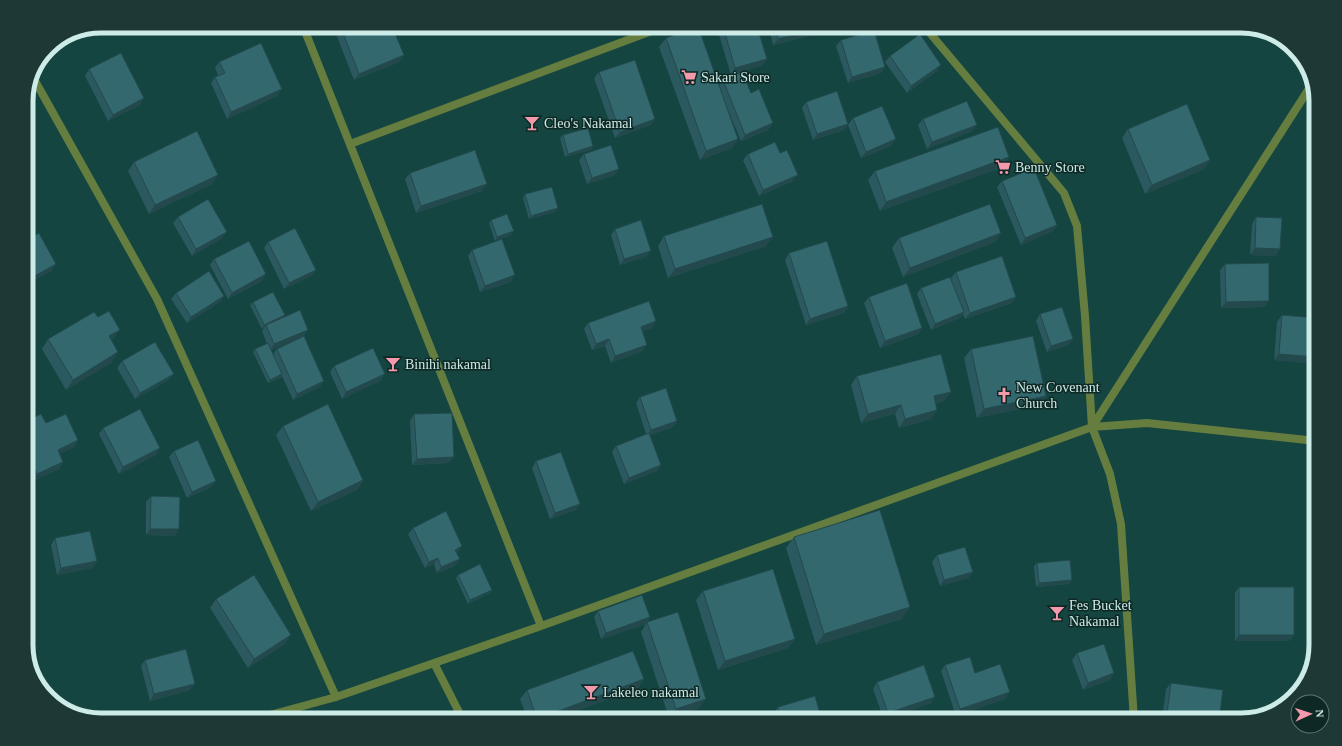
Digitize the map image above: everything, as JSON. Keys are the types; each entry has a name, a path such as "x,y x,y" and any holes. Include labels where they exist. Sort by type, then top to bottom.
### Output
{"street":[{"path":"306,33 541,626"},
{"path":"350,144 646,33"},
{"path":"930,33 1064,193 1077,226 1085,316 1092,427 1110,474 1120,524 1134,713"},
{"path":"36,82 157,299 336,697"},
{"path":"1092,427 1308,90"},
{"path":"278,713 336,697 541,626 1092,427 1147,423 1309,440"},
{"path":"434,663 459,713"}],"building":[{"path":"343,33 395,33 404,55 359,74"},
{"path":"679,33 700,33 738,139 706,151 666,38"},
{"path":"725,33 759,33 767,59 735,68"},
{"path":"777,33 802,33 778,39"},
{"path":"864,33 875,33 885,67 852,77 841,40"},
{"path":"920,34 941,65 911,86 890,56"},
{"path":"261,43 282,89 231,112 215,77 225,73 219,62"},
{"path":"121,53 144,98 113,115 89,69"},
{"path":"635,60 655,119 620,132 599,72"},
{"path":"742,72 751,93 759,89 773,123 745,135 723,80"},
{"path":"837,91 848,124 817,134 806,102"},
{"path":"967,101 977,125 932,142 923,119"},
{"path":"1187,104 1210,160 1152,185 1128,129"},
{"path":"882,106 896,139 866,152 853,118"},
{"path":"998,127 1009,157 886,202 875,171"},
{"path":"588,128 593,146 568,154 563,135"},
{"path":"197,131 218,175 155,205 134,162"},
{"path":"775,142 780,153 787,150 798,175 763,190 748,154"},
{"path":"611,145 619,169 592,178 584,154"},
{"path":"475,150 487,184 421,206 410,173"},
{"path":"1034,168 1057,225 1025,238 1002,181"},
{"path":"552,187 558,208 531,216 525,194"},
{"path":"208,199 227,232 196,249 178,217"},
{"path":"762,204 773,237 675,269 664,236"},
{"path":"990,204 1001,233 910,268 899,238"},
{"path":"507,214 514,231 497,237 491,220"},
{"path":"1256,217 1282,218 1280,249 1255,248"},
{"path":"641,220 651,251 624,259 615,229"},
{"path":"295,228 316,270 289,283 268,242"},
{"path":"39,233 56,264 33,277 33,236"},
{"path":"502,239 515,275 485,286 472,250"},
{"path":"249,241 266,274 232,293 214,259"},
{"path":"827,241 848,306 810,319 789,253"},
{"path":"1002,256 1016,297 970,313 956,272"},
{"path":"1269,263 1269,301 1226,302 1225,264"},
{"path":"209,271 224,296 191,317 176,293"},
{"path":"950,277 964,312 935,324 921,288"},
{"path":"907,283 922,328 885,341 869,297"},
{"path":"273,292 285,315 264,325 253,302"},
{"path":"649,301 656,321 641,327 647,345 615,356 609,339 596,344 588,323"},
{"path":"1062,307 1073,339 1051,346 1040,314"},
{"path":"300,310 308,330 274,344 266,325"},
{"path":"109,311 120,330 109,336 118,352 73,380 48,339 94,312 98,317"},
{"path":"1282,315 1309,317 1309,356 1279,354"},
{"path":"304,336 324,381 297,394 277,349"},
{"path":"1033,336 1046,396 984,409 971,349"},
{"path":"155,342 174,374 140,393 122,361"},
{"path":"268,343 282,374 270,380 255,349"},
{"path":"373,348 385,374 346,392 334,366"},
{"path":"941,354 951,392 934,396 937,410 905,419 901,405 868,414 857,376"},
{"path":"666,388 677,421 651,430 640,397"},
{"path":"328,404 363,480 318,502 283,426"},
{"path":"140,409 160,448 123,467 103,428"},
{"path":"452,413 454,457 417,459 414,414"},
{"path":"41,414 46,423 66,414 78,440 58,450 63,462 37,474 33,465 33,418"},
{"path":"649,433 661,465 629,478 616,446"},
{"path":"198,440 216,481 192,492 174,451"},
{"path":"561,452 580,504 555,513 536,461"},
{"path":"151,496 180,497 179,529 150,529"},
{"path":"880,510 910,607 824,634 794,537"},
{"path":"446,511 462,546 455,550 460,559 441,567 438,558 429,562 413,528"},
{"path":"90,531 97,561 61,568 55,538"},
{"path":"965,547 973,572 944,580 937,555"},
{"path":"1070,560 1072,580 1039,583 1037,563"},
{"path":"480,564 492,590 470,600 458,575"},
{"path":"773,569 795,639 725,661 703,591"},
{"path":"254,575 291,635 254,659 216,599"},
{"path":"1239,587 1294,587 1294,635 1239,635"},
{"path":"642,595 650,617 606,633 598,611"},
{"path":"678,612 706,699 676,709 647,622"},
{"path":"1104,644 1114,673 1088,683 1077,653"},
{"path":"186,649 195,684 154,694 145,660"},
{"path":"633,651 644,679 553,713 535,713 527,690"},
{"path":"970,657 975,673 1000,664 1010,692 960,709 945,665"},
{"path":"924,665 935,697 888,713 877,682"},
{"path":"1171,683 1223,690 1220,713 1167,713"},
{"path":"815,696 820,713 779,713 778,707"}],"place":[{"name":"Sakari Store","path":"689,77"},
{"name":"Cleo's Nakamal","path":"532,123"},
{"name":"Benny Store","path":"1003,167"},
{"name":"Binihi nakamal","path":"393,364"},
{"name":"New Covenant Church","path":"1004,395"},
{"name":"Fes Bucket Nakamal","path":"1057,613"},
{"name":"Lakeleo nakamal","path":"591,692"}]}
